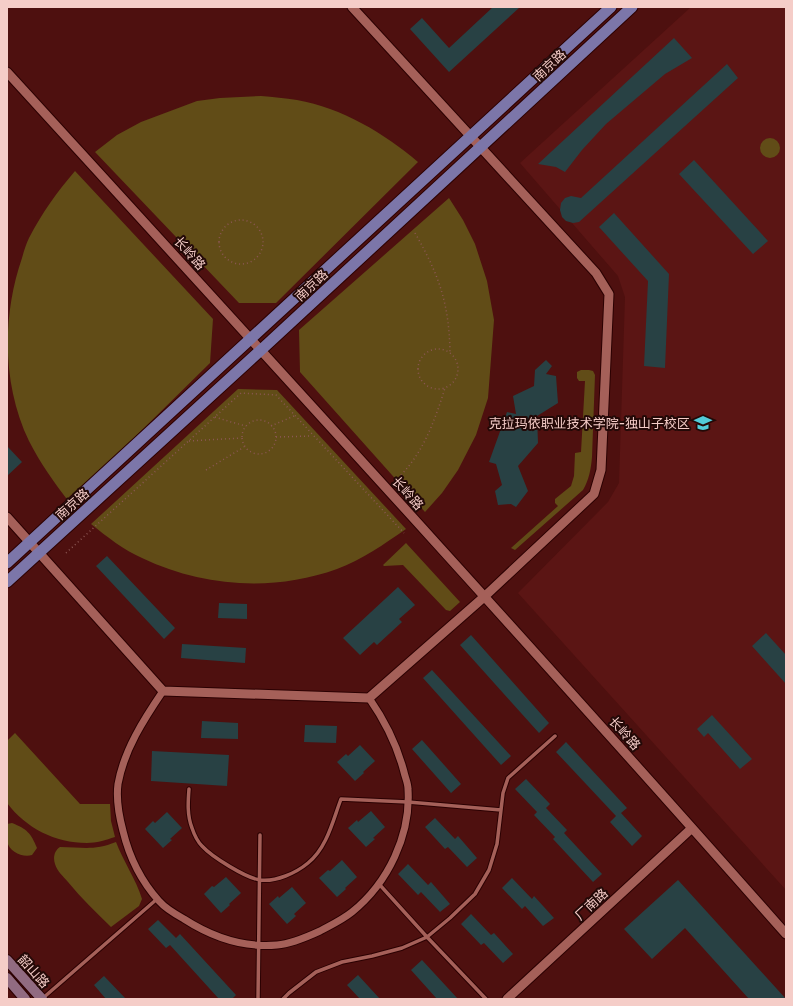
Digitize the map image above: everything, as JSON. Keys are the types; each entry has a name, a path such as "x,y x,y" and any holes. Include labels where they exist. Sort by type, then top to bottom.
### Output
{"main road":[{"name":"南京路","path":"7,562 611,7"},
{"name":"南京路","path":"7,582 261,350 632,7"},
{"name":"韶山路","path":"7,960 42,999"},
{"name":"韶山路","path":"7,978 26,999"}],"street":[{"path":"7,517 40,552 163,691 369,698 484,596 594,494 601,470 608,294 596,273 352,7"},
{"name":"长岭路","path":"7,72 484,596 786,934"},
{"path":"163,691 146,716 124,764 118,784 118,805 126,844 146,885 157,899 178,915 215,936 235,943 259,946 280,945 287,943 308,936 336,923 351,913 362,903 379,884 393,862 402,836 408,811 408,787 401,759 390,733 381,714 369,698"},
{"name":"厂南路","path":"507,999 692,828"}],"lane":[{"path":"283,999 316,972 342,962 402,948 427,937 475,894 489,870 497,844 503,793 508,778 555,736"},
{"path":"189,789 188,813 192,828 201,845 214,857 240,872 259,880 277,878 297,871 309,863 321,849 341,799 408,802 501,810"},
{"path":"258,999 260,835"},
{"path":"379,884 486,999"},
{"path":"42,999 157,899"}],"path":[{"path":"246,220 254,224 260,231 262,248 258,255 251,261 234,263 227,259 221,252 219,244 220,235 223,228 230,222 246,220"},
{"path":"415,233 427,253 442,290 450,335 450,352"},
{"path":"436,348 444,349 450,352 456,359 459,366 458,374 454,382 445,388 433,388 426,385 420,378 418,371 422,356 428,351 436,348"},
{"path":"401,475 411,464 430,430 445,388"},
{"path":"66,553 241,393 276,395 404,533"},
{"path":"271,426 294,416"},
{"path":"215,417 246,426"},
{"path":"262,420 271,426 276,437 273,447 268,452 262,455 255,454 249,452 244,447 242,433 249,422 262,420"},
{"path":"276,437 313,436"},
{"path":"189,441 242,438"},
{"path":"206,470 244,447"}],"shaded area":[{"name":"克拉玛依职业技术学院-独山子校区","path":"691,7 786,7 786,890 518,593 608,502 619,483 625,297 618,276 520,163"},
{"path":"261,96 292,99 314,104 346,115 391,141 418,162 276,303 239,303 95,152 117,135 141,122 197,101"},
{"path":"770,138 777,141 780,148 777,155 770,158 763,155 760,148 763,141"},
{"path":"75,171 213,319 210,363 69,502 38,457 29,441 20,419 10,374 8,327 15,280 29,238 45,211"},
{"path":"449,198 463,220 475,244 487,281 494,320 488,398 476,435 458,470 442,493 425,512 300,372 299,330"},
{"path":"581,370 593,371 595,375 592,457 587,482 583,490 515,550 511,548 558,506 555,503 555,499 571,486 574,476 575,453 581,452 585,381 579,381 577,378 577,372"},
{"path":"238,389 277,390 406,529 364,556 337,569 288,581 238,583 189,575 165,568 129,551 91,524"},
{"path":"406,543 460,602 450,611 446,610 403,565 383,565"},
{"path":"15,733 80,804 110,804 111,821 115,837 90,843 64,840 53,837 32,827 15,812 7,803 7,741"},
{"path":"12,823 28,832 33,839 37,848 32,855 21,855 13,851 8,845 7,824"},
{"path":"116,842 142,899 139,906 111,927 60,873 54,862 54,857 56,850 60,847 94,848"}],"building":[{"path":"493,7 520,7 449,72 410,29 422,18 449,48"},
{"path":"674,38 692,58 665,74 606,124 582,150 565,172 556,167 538,164"},
{"path":"727,64 738,78 579,222 573,223 566,221 562,217 560,210 561,203 565,198 571,196 581,198"},
{"path":"694,160 768,241 753,254 679,174"},
{"path":"614,213 669,274 665,368 644,366 648,281 599,227"},
{"path":"546,360 552,366 546,374 556,376 558,403 537,416 538,443 518,466 528,491 516,507 511,504 498,505 495,491 502,485 496,464 489,462 507,412 516,414 513,396 534,386 535,370"},
{"path":"7,446 22,462 7,476"},
{"path":"107,556 175,628 164,639 96,566"},
{"path":"398,587 415,605 399,619 402,622 377,645 374,642 360,655 343,638"},
{"path":"219,603 247,604 247,619 218,618"},
{"path":"766,633 786,655 786,684 752,646"},
{"path":"471,635 549,723 539,733 460,645"},
{"path":"182,644 246,648 245,663 181,658"},
{"path":"432,670 511,756 501,765 423,678"},
{"path":"712,715 752,759 740,769 708,733 704,737 697,729"},
{"path":"202,721 238,723 238,739 201,738"},
{"path":"305,725 337,726 336,743 304,742"},
{"path":"422,740 461,784 451,793 412,749"},
{"path":"566,742 627,808 621,813 642,836 632,846 610,822 616,816 556,752"},
{"path":"360,745 375,761 355,781 337,762 346,754 348,756"},
{"path":"152,751 229,755 227,786 151,781"},
{"path":"526,779 550,804 546,808 567,830 564,833 602,874 593,882 553,839 555,837 534,815 537,812 515,789"},
{"path":"371,811 385,827 366,847 348,828"},
{"path":"167,812 182,828 163,848 145,829 153,821 155,823"},
{"path":"435,818 455,839 458,836 477,858 467,867 448,847 445,849 425,827"},
{"path":"342,860 357,877 337,897 319,878 328,870 330,871"},
{"path":"408,864 428,885 431,882 450,904 440,912 421,892 418,895 398,874"},
{"path":"226,877 241,893 221,913 204,894 212,886 214,887"},
{"path":"512,878 532,899 534,896 554,918 543,926 525,906 522,909 502,888"},
{"path":"678,880 786,999 749,999 685,928 652,959 624,929"},
{"path":"292,887 306,903 294,914 296,916 287,924 269,904"},
{"path":"471,914 491,935 494,933 513,954 503,963 484,943 481,945 461,924"},
{"path":"158,920 176,938 180,934 236,995 232,999 219,999 170,945 166,948 148,929"},
{"path":"422,960 458,999 437,999 411,970"},
{"path":"358,975 380,999 360,999 347,985"},
{"path":"104,976 126,999 106,999 94,985"}],"place":[{"name":"克拉玛依职业技术学院-独山子校区","path":"703,423"}]}
